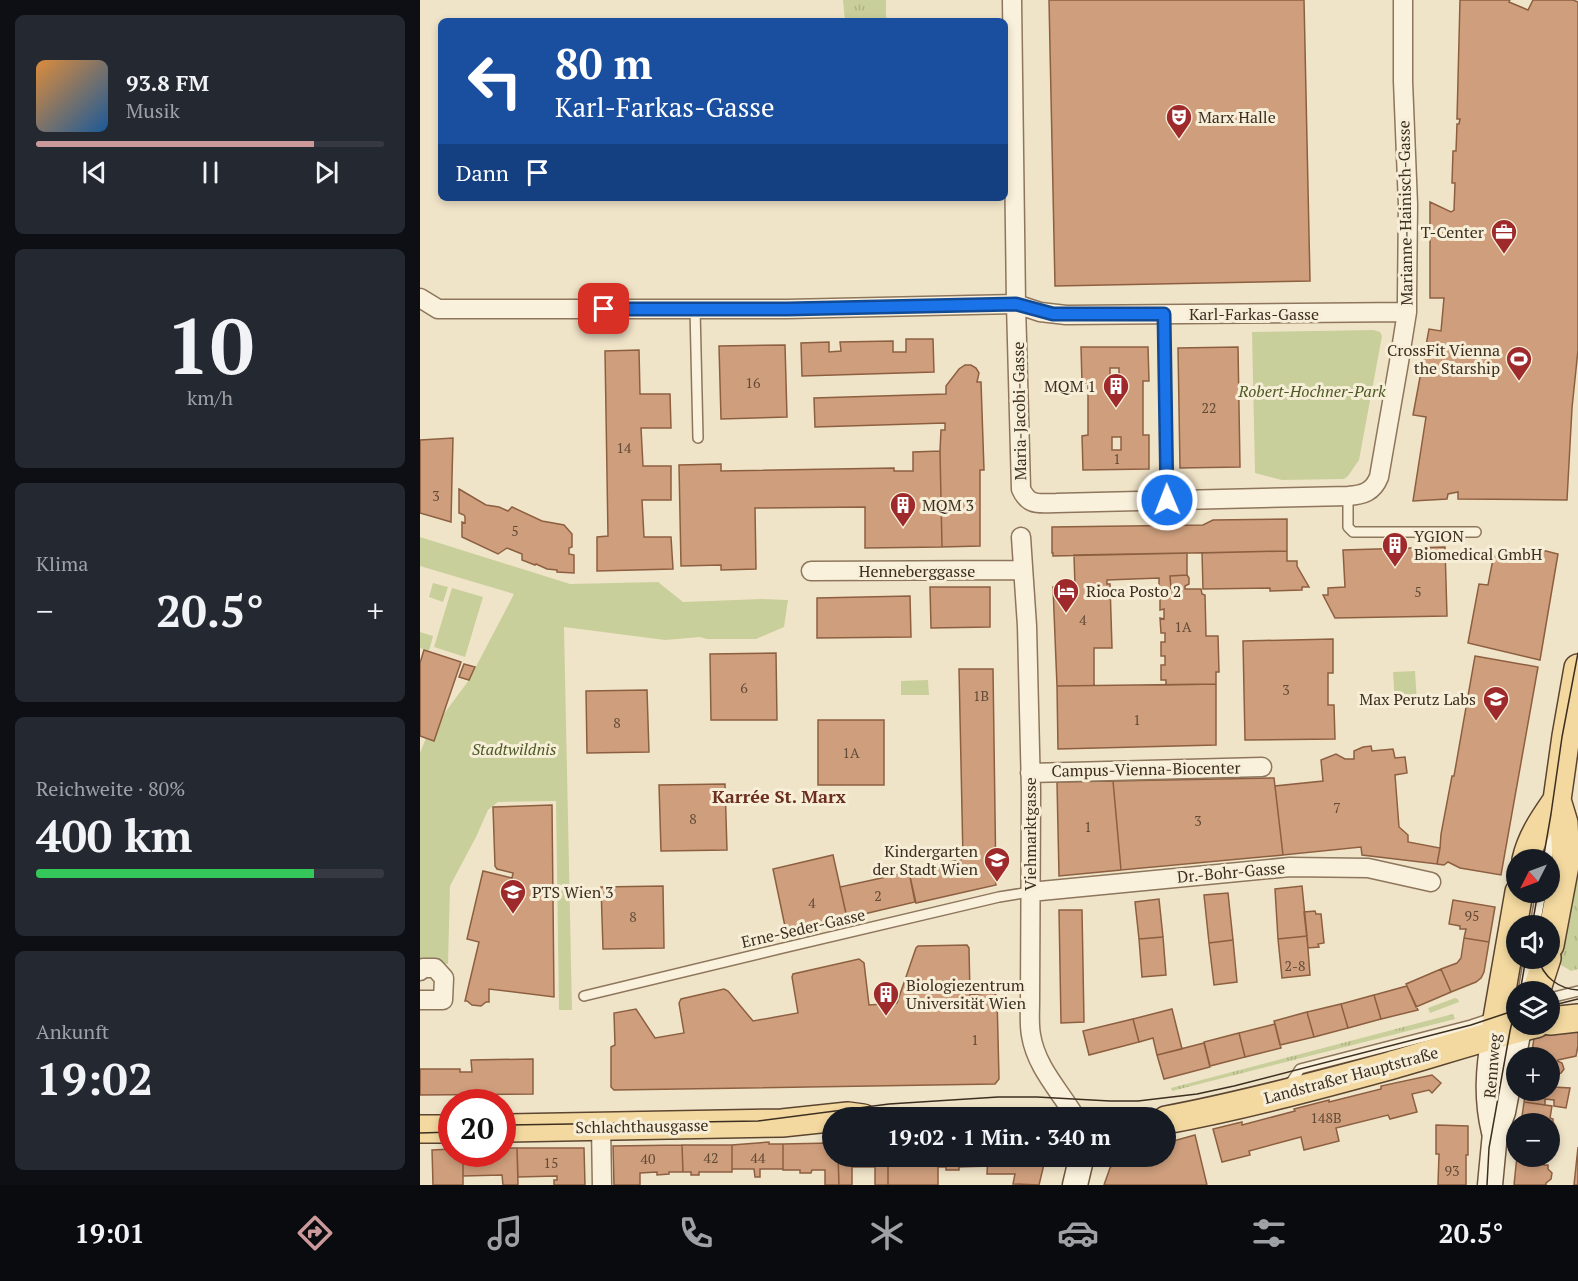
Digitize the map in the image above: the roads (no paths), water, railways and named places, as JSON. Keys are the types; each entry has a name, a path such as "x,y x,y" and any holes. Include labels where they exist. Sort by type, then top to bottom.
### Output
{"main road":[{"path":"1556,915 1566,860 1564,823 1557,800 1578,669"},
{"path":"1529,849 1541,824 1557,800"},
{"name":"Rennweg","path":"1516,981 1519,903"},
{"path":"1560,1020 1578,1018"},
{"name":"Landstraßer Hauptstraße","path":"1176,1118 1284,1093 1506,1027"},
{"name":"Rennweg","path":"1490,1185 1495,1132 1503,1112 1514,1035"},
{"name":"Schlachthausgasse","path":"516,1128 782,1123 822,1119"},
{"name":"Schlachthausgasse","path":"782,1123 822,1131"},
{"path":"420,1130 438,1129"},
{"path":"1075,1185 1079,1167"}],"street":[{"name":"Maria-Jacobi-Gasse","path":"1012,0 1021,489 1024,497 1031,503 1167,500"},
{"name":"Marianne-Hainisch-Gasse","path":"1348,496 1364,494 1375,486 1378,477 1407,312 1408,205 1403,81 1403,0"},
{"name":"Karl-Farkas-Gasse","path":"420,299 438,309 787,309 1016,304 1053,314 1407,312"},
{"path":"1167,500 1348,496"},
{"name":"Viehmarktgasse","path":"1022,537 1022,570 1027,626 1030,773 1031,1035 1039,1060 1069,1107"},
{"name":"Henneberggasse","path":"811,572 1022,570"},
{"name":"Campus-Vienna-Biocenter","path":"1030,773 1101,776 1262,767"},
{"name":"Dr.-Bohr-Gasse","path":"1030,892 1290,867 1368,868 1431,882"},
{"path":"420,971 423,968 435,968 444,978 443,1000 420,1000"},
{"path":"601,1126 602,1185"}],"lane":[{"path":"695,309 698,438"},
{"path":"1164,314 1167,500"},
{"path":"1348,496 1348,527 1353,532 1476,532"},
{"path":"1549,849 1557,800"},
{"name":"Erne-Seder-Gasse","path":"584,996 790,946 1030,892"},
{"path":"1560,996 1578,991"}],"tram line":[{"path":"1545,849 1578,653"},
{"path":"1534,915 1536,903"},
{"path":"1522,981 1524,969"},
{"path":"1543,969 1558,984 1578,990"},
{"path":"1560,1004 1578,999"},
{"path":"516,1125 758,1121 889,1104 998,1097 1138,1101 1197,1094 1234,1086 1471,1025 1506,1013"},
{"path":"1487,1185 1489,1148 1509,1035"},
{"path":"420,1133 438,1132"}],"place":[{"name":"Marx Halle","path":"1179,140"},
{"name":"T-Center","path":"1504,255"},
{"name":"CrossFit Vienna the Starship","path":"1519,382"},
{"name":"MQM 1","path":"1116,409"},
{"name":"MQM 3","path":"903,528"},
{"name":"YGION Biomedical GmbH","path":"1395,568"},
{"name":"Rioca Posto 2","path":"1066,614"},
{"name":"Max Perutz Labs","path":"1496,722"},
{"name":"Kindergarten der Stadt Wien","path":"997,883"},
{"name":"PTS Wien 3","path":"513,915"},
{"name":"Biologiezentrum Universität Wien","path":"886,1017"}],"district":[{"name":"Karrée St. Marx","path":"779,796"}],"park label":[{"name":"Robert-Hochner-Park","path":"1312,391"},
{"name":"Stadtwildnis","path":"514,749"}]}
